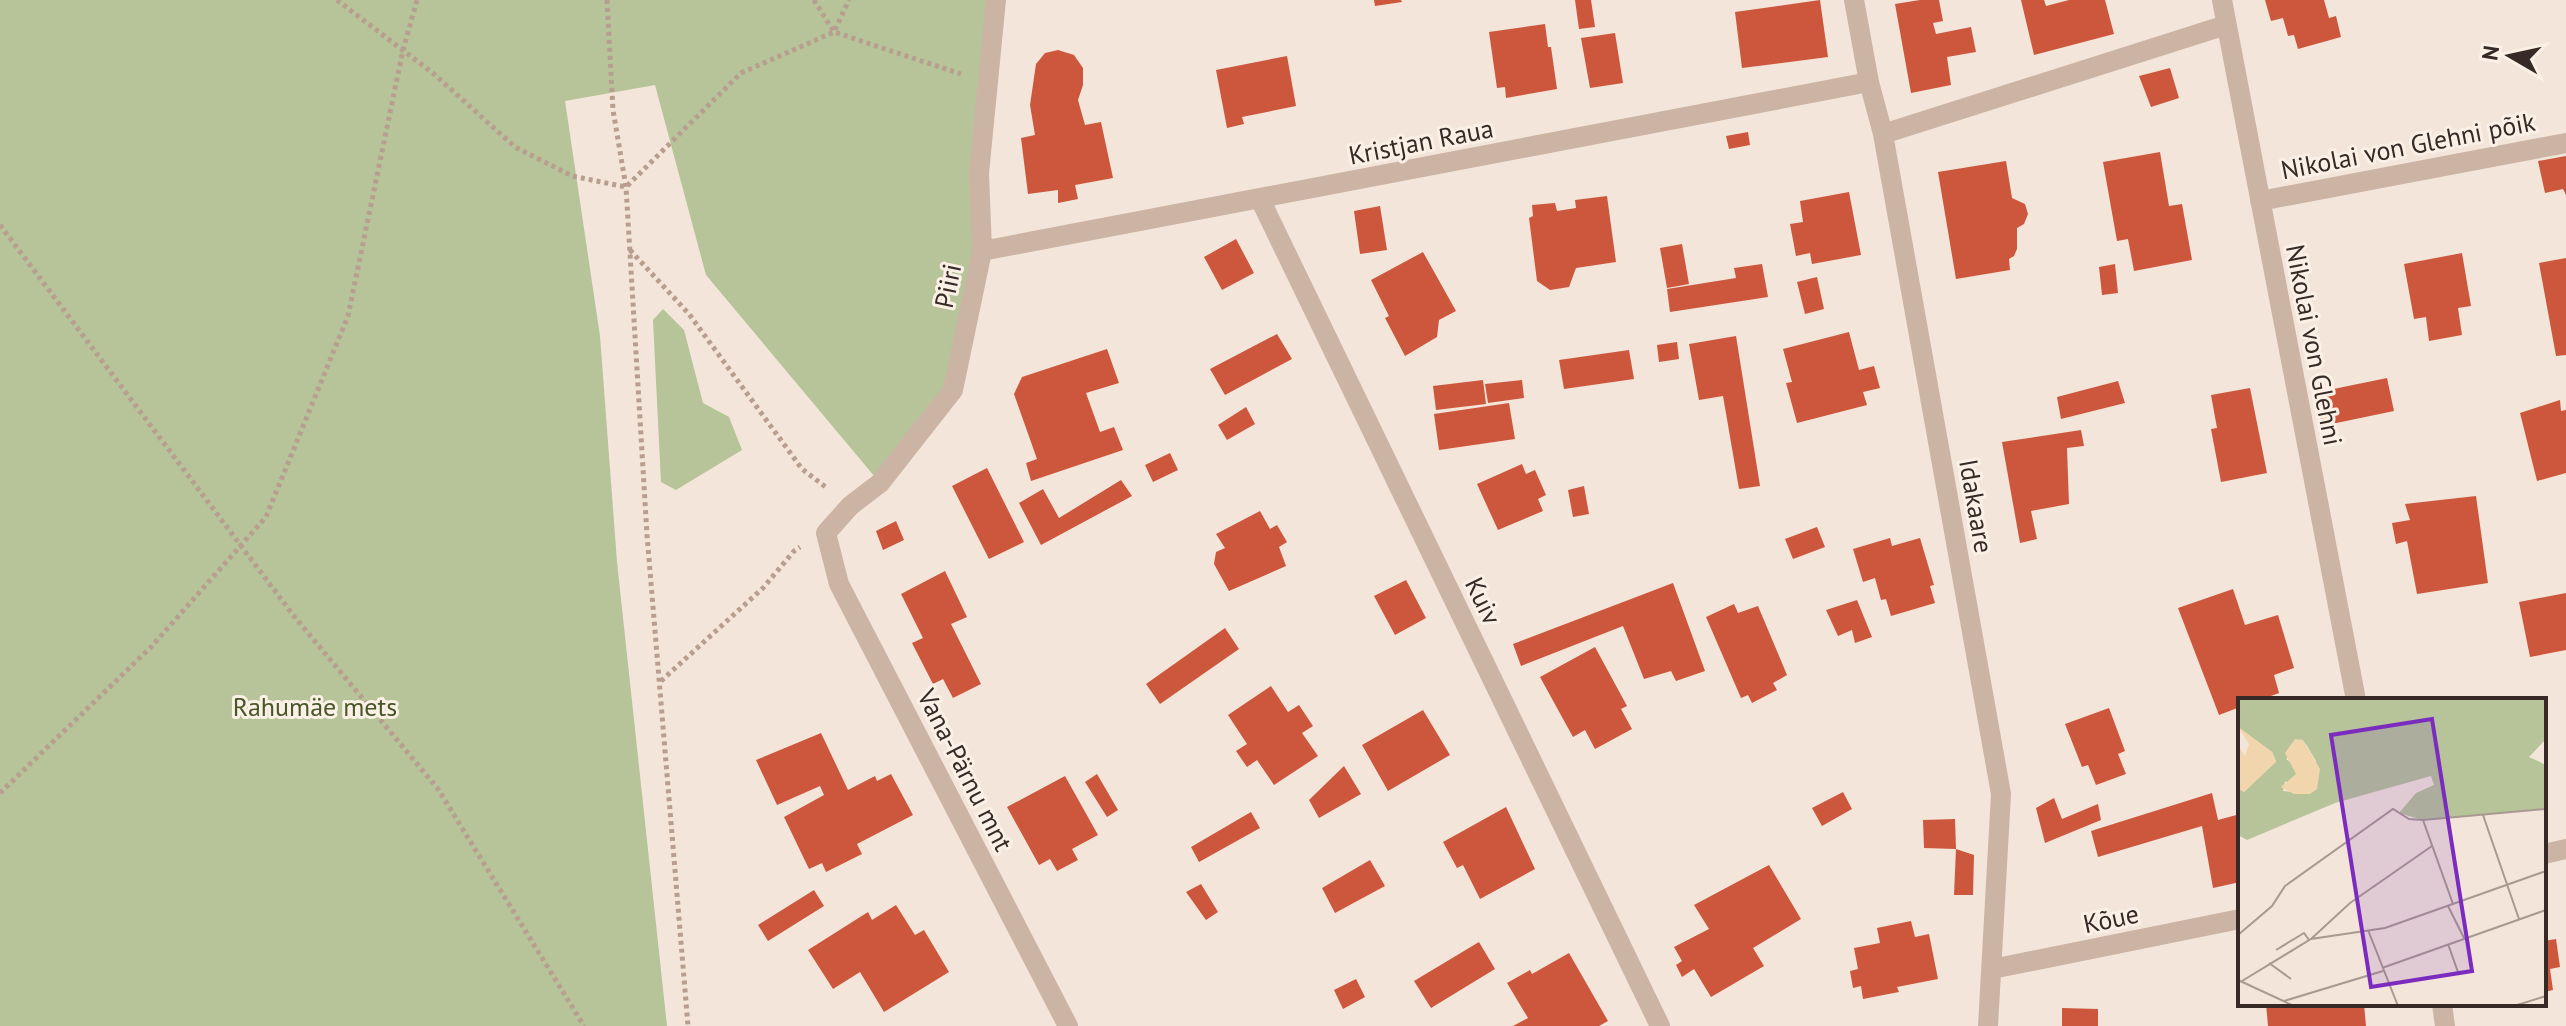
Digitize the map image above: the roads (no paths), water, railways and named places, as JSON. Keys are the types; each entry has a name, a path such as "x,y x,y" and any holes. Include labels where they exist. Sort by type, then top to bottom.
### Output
{"street":[{"name":"Piiri","path":"826,533 850,506 880,483 953,390 982,251 979,173 996,0"},
{"name":"Idakaare","path":"1854,0 1869,82 1883,134 2001,794 1988,1026"},
{"name":"Nikolai von Glehni","path":"2222,0 2356,698"},
{"path":"1883,134 2226,25"},
{"name":"Kristjan Raua","path":"982,251 1869,82"},
{"name":"Nikolai von Glehni põik","path":"2260,201 2566,143"},
{"name":"Kuiv","path":"1260,199 1660,1026"},
{"name":"Vana-Pärnu mnt","path":"826,533 839,584 1068,1026"},
{"path":"2546,854 2566,849"},
{"name":"Kõue","path":"1992,969 2238,919"},
{"path":"2442,1006 2445,1026"}],"park label":[{"name":"Rahumäe mets","path":"315,707"}]}
